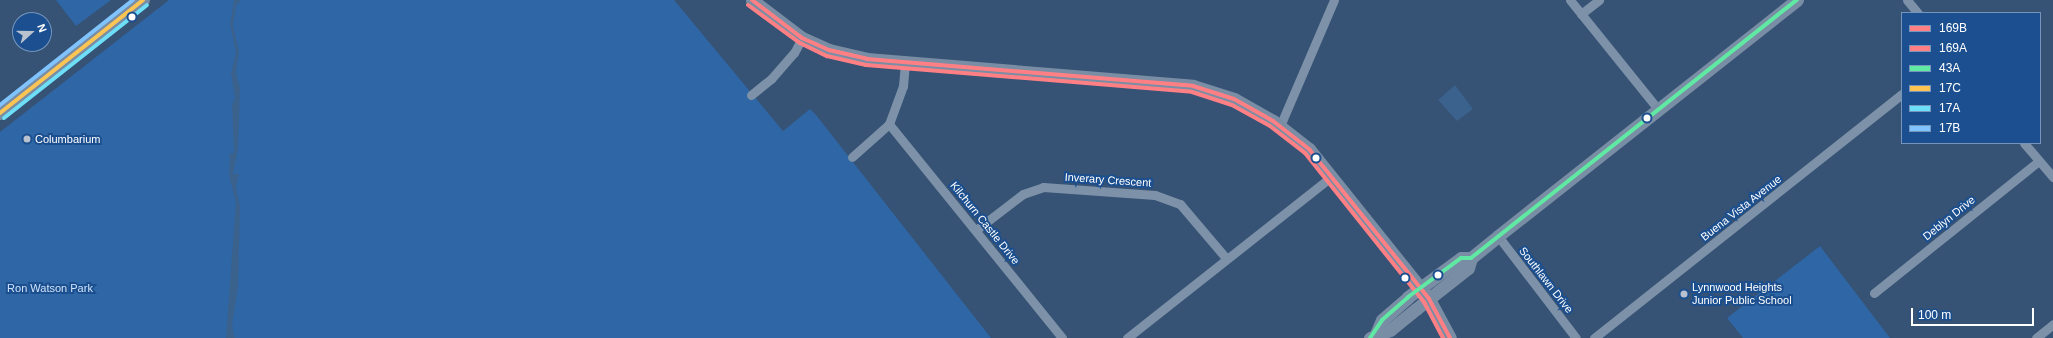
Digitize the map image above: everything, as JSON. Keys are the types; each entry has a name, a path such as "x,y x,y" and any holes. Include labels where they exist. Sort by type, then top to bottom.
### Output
{"main road":[{"path":"0,113 143,0"},
{"path":"752,0 802,38 829,50 866,59 1193,86 1234,99 1280,126 1309,149 1429,299 1450,338"},
{"path":"1373,336 1390,330 1468,268 1471,258 1498,236 1658,108 1797,0"},
{"path":"1373,336 1382,320 1420,288 1461,258 1471,258"}],"street":[{"path":"1570,0 1658,108"},
{"path":"1581,14 1599,0"},
{"path":"1907,0 1917,12"},
{"path":"1280,126 1331,1"},
{"path":"751,95 771,79 794,53 802,38"},
{"path":"852,157 889,124 903,86 905,62"},
{"name":"Buena Vista Avenue","path":"1594,338 1901,95"},
{"name":"Kilchurn Castle Drive","path":"889,124 1062,338"},
{"path":"2025,144 2053,177"},
{"name":"Deblyn Drive","path":"1874,293 2039,161"},
{"path":"1127,338 1226,258 1332,176"},
{"name":"Inverary Crescent","path":"976,230 1022,194 1043,187 1155,195 1180,204 1226,258"},
{"name":"Southlawn Drive","path":"1498,236 1576,338"},
{"path":"2036,338 2053,324"}],"green space":[{"path":"56,0 111,0 76,26"},
{"name":"Ron Watson Park","path":"169,0 674,0 783,131 810,109 816,115 991,338 0,338 0,132"},
{"path":"1820,246 1890,338 1743,338 1727,318"}],"shaded area":[{"path":"234,0 241,0 236,6 233,26 239,52 236,73 240,88 238,149 233,174 239,174 236,187 240,207 238,285 232,326 235,338 226,338 236,202 229,176 230,154 234,153 232,105 235,98 231,73 236,53 230,24"},
{"path":"1455,85 1473,109 1457,121 1438,100"}],"transit line":[{"name":"17B","path":"0,105 133,0"},
{"name":"17C","path":"0,113 143,0"},
{"name":"169B","path":"752,0 802,38 829,50 867,59 1193,86 1234,99 1273,121 1309,149 1429,299 1450,338"},
{"name":"43A","path":"1370,338 1382,320 1408,297 1461,258 1471,258 1797,0"},
{"name":"17A","path":"4,118 147,5"},
{"name":"169A","path":"748,5 800,43 827,56 866,65 1192,92 1232,105 1270,126 1305,153 1424,302 1443,338"}],"place":[{"name":"Columbarium","path":"27,139"},
{"name":"Lynnwood Heights Junior Public School","path":"1684,294"}]}
